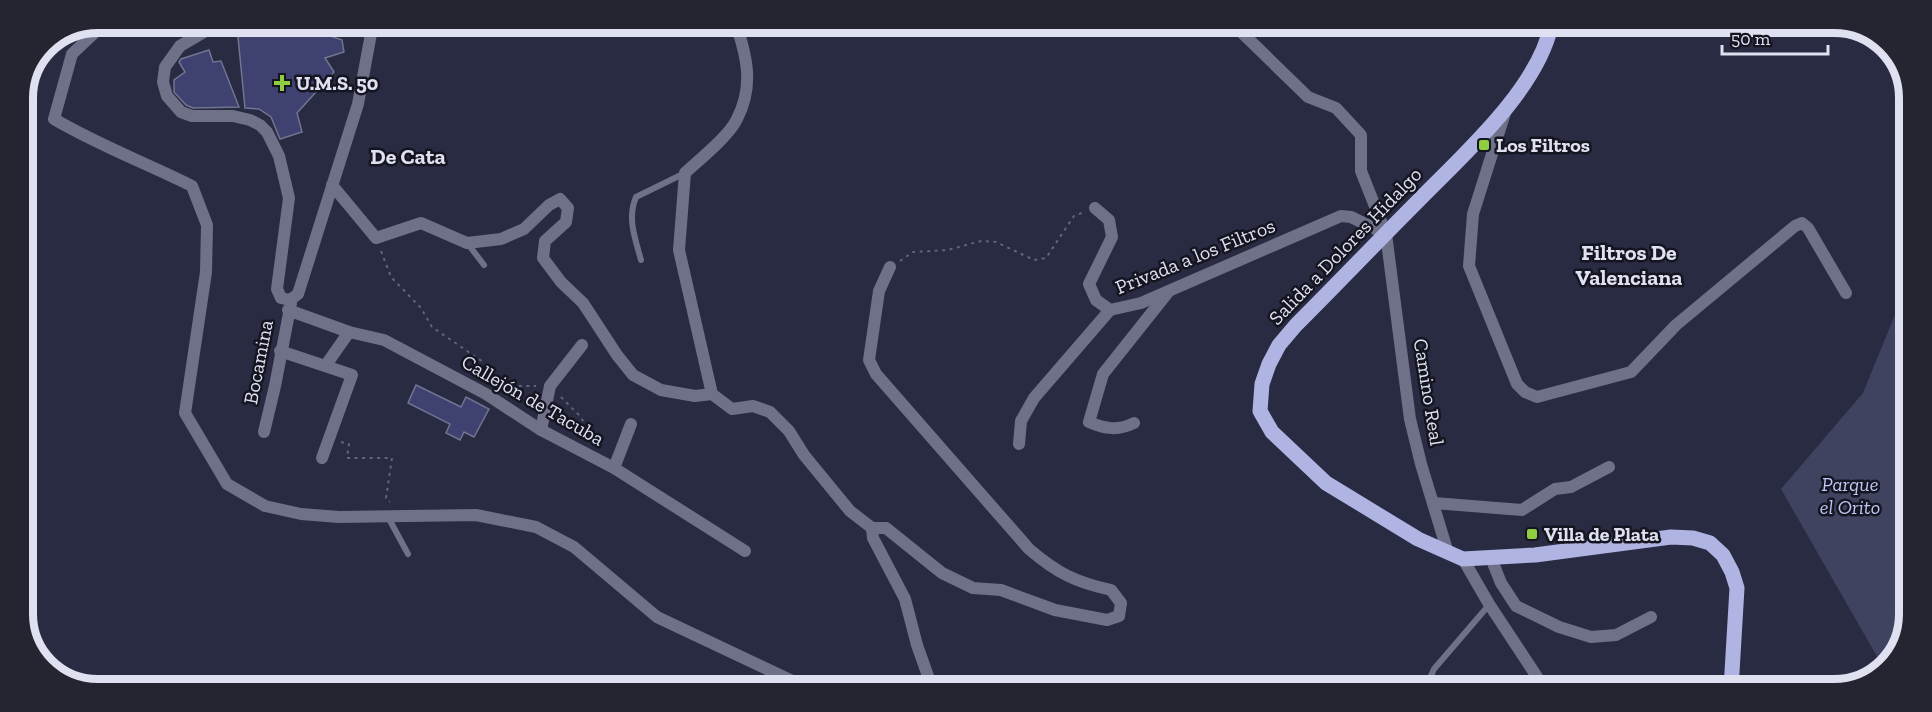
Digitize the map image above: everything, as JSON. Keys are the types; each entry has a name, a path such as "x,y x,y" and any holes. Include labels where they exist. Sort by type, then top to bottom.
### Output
{"main road":[{"name":"Salida a Dolores Hidalgo","path":"1549,33 1537,66 1507,106 1279,345 1262,384 1260,411 1272,432 1326,483 1419,539 1463,559 1535,555 1671,537 1693,538 1710,543 1723,555 1737,588 1732,679"}],"street":[{"path":"93,33 72,54 54,119 84,137 144,162 192,186 207,225 206,272 185,413 228,484 265,506 301,514 339,517 476,515 536,527 573,547 657,618 788,679"},
{"path":"202,33 180,46 165,67 164,82 167,96 181,112 192,116 233,116 250,120 267,132 279,156 290,198 278,293 290,305"},
{"name":"Bocamina","path":"264,432 290,305 298,294 358,104 371,33"},
{"path":"739,33 745,52 749,81 737,120 717,144 686,173 679,250 712,394 732,409 753,406 770,412 789,431 804,455 850,511 872,528 886,528 942,573 972,588 1000,590 1054,610 1107,620 1119,616 1121,603 1111,590 1083,584 1049,566 1029,549 876,374 869,360 879,291 890,267"},
{"name":"Camino Real","path":"1242,33 1308,97 1336,108 1361,135 1361,171 1386,234 1410,419 1448,553"},
{"path":"1507,106 1473,214 1469,266 1517,384 1525,392 1537,397 1631,372 1676,326 1795,226 1802,224 1808,228 1846,293"},
{"path":"332,185 376,237 422,223 467,243 501,239 524,229 549,205 560,199 568,208 566,222 545,241 543,258 561,282 583,303 617,355 633,375 661,390 695,396 712,394"},
{"name":"Privada a los Filtros","path":"1095,208 1110,220 1112,237 1089,284 1096,300 1110,310 1141,303 1341,216 1351,217 1386,234"},
{"path":"1134,423 1122,429 1102,428 1089,422 1103,374 1169,291"},
{"name":"Callejón de Tacuba","path":"290,305 349,332 384,340 486,394 541,430 614,468 745,551"},
{"path":"1019,444 1021,422 1034,398 1110,310"},
{"path":"326,365 349,332"},
{"path":"541,430 550,386 582,345"},
{"path":"280,351 352,375 322,458"},
{"path":"614,468 631,424"},
{"path":"1434,503 1522,510 1555,489 1571,487 1609,467"},
{"path":"872,528 873,538 905,599 928,679"},
{"path":"1491,558 1501,583 1516,606 1559,627 1591,637 1616,635 1651,617"},
{"path":"1463,559 1489,604 1538,679"}],"lane":[{"path":"641,260 632,226 631,209 636,197 686,173"},
{"path":"467,243 484,265"},
{"path":"387,516 408,554"},
{"path":"1429,679 1434,669 1489,604"}],"path":[{"path":"890,267 913,252 948,250 981,241 996,242 1034,260 1047,258 1074,216 1095,208"},
{"path":"376,237 391,277 421,308 432,327 486,364 502,386 550,386 580,416 598,445"},
{"path":"329,438 349,444 347,458 392,458 386,498 405,516"}],"green space":[{"name":"Parque el Orito","path":"1899,305 1899,614 1896,635 1886,654 1879,661 1781,489 1863,393"}],"building":[{"name":"U.M.S. 50","path":"251,33 329,33 330,36 342,40 344,52 325,58 334,72 297,113 302,132 280,139 271,117 259,109 245,108 238,37"},
{"path":"209,50 213,62 221,61 239,107 193,108 186,105 174,92 174,80 185,72 179,62 181,59"},
{"path":"416,385 461,407 466,397 489,409 474,437 464,432 460,440 446,433 450,424 408,403"}],"place":[{"name":"U.M.S. 50","path":"282,83"},
{"name":"Los Filtros","path":"1484,145"},
{"name":"Villa de Plata","path":"1532,534"}],"district":[{"name":"De Cata","path":"408,156"},
{"name":"Filtros De Valenciana","path":"1629,264"}]}
